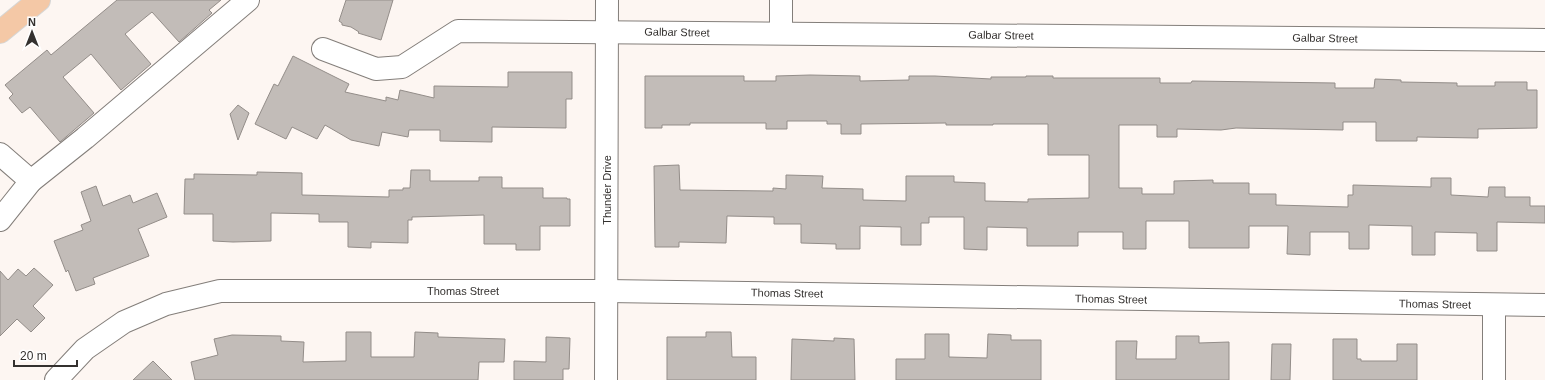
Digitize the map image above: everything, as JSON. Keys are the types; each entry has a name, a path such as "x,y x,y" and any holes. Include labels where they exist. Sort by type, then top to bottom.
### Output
{"main road":[{"path":"0,32 39,0"}],"street":[{"path":"0,220 31,181 248,0"},
{"name":"Thunder Drive","path":"606,380 607,0"},
{"path":"781,0 781,33"},
{"name":"Galbar Street","path":"324,49 376,69 402,67 458,30 1545,40"},
{"path":"0,154 31,181"},
{"name":"Thomas Street","path":"56,380 85,349 124,322 166,304 220,291 607,291 1545,305"},
{"path":"1494,305 1494,380"}],"building":[{"path":"117,0 221,0 209,10 212,13 179,42 152,12 125,34 151,64 121,90 91,54 63,77 94,113 60,142 30,107 22,113 9,98 13,94 5,85 47,50 51,55"},
{"path":"346,0 393,0 381,40 358,33 359,32 351,27 342,25 339,21"},
{"path":"293,56 349,84 345,92 386,101 386,97 398,100 400,90 434,98 434,86 508,87 508,72 572,72 572,99 566,99 566,128 492,127 492,142 440,141 440,130 409,130 408,137 382,132 379,146 351,140 325,125 317,139 292,127 286,139 255,124 274,84 278,86"},
{"path":"645,76 744,76 744,81 776,81 776,76 860,76 860,81 909,80 909,76 991,79 991,77 1026,76 1053,76 1053,78 1160,78 1160,83 1191,83 1192,81 1335,83 1335,88 1374,88 1375,79 1401,80 1401,82 1457,83 1457,86 1495,86 1495,82 1527,82 1527,90 1537,90 1537,128 1478,129 1478,138 1417,137 1417,141 1376,141 1376,122 1343,122 1343,130 1236,128 1221,130 1177,129 1177,137 1157,137 1157,125 1119,125 1119,188 1142,188 1142,194 1174,194 1174,181 1213,180 1213,183 1249,183 1249,194 1276,194 1276,205 1348,207 1348,195 1353,195 1353,185 1431,187 1431,178 1451,178 1451,195 1488,197 1489,187 1505,187 1505,197 1530,197 1530,206 1545,206 1545,223 1497,222 1497,251 1477,251 1477,233 1435,232 1435,255 1412,255 1412,226 1369,225 1369,249 1349,249 1349,232 1310,232 1310,255 1287,254 1288,226 1249,226 1249,248 1189,248 1189,221 1146,221 1146,249 1123,249 1123,232 1078,232 1078,246 1027,246 1027,228 987,227 987,250 964,249 964,217 929,217 929,223 921,223 921,245 901,245 901,227 860,226 860,249 836,249 836,244 801,243 801,224 774,224 774,217 727,216 726,243 679,242 679,247 655,247 654,166 679,165 680,190 773,191 773,188 786,189 786,175 823,176 822,188 863,189 863,200 906,201 906,176 954,176 954,182 985,183 985,201 1028,202 1028,199 1089,198 1089,155 1048,155 1048,124 861,124 861,134 841,134 841,124 827,124 827,121 787,121 787,129 766,129 766,123 690,123 690,125 662,125 662,128 645,128"},
{"path":"238,105 249,113 238,140 230,114"},
{"path":"411,170 430,170 430,181 479,181 479,177 502,177 502,188 543,188 543,198 570,199 570,226 540,226 540,250 516,250 516,244 484,244 484,215 412,217 412,220 408,220 408,243 371,242 371,248 348,247 348,222 319,222 319,214 271,213 271,241 233,242 213,241 213,214 184,214 185,179 194,179 194,174 257,175 257,172 302,173 302,195 389,197 389,190 403,190 403,188 410,188"},
{"path":"96,186 103,206 130,195 133,203 157,193 167,217 138,229 149,256 93,278 95,284 76,291 68,270 66,272 54,241 83,230 81,225 91,221 81,192"},
{"path":"34,268 53,285 33,306 45,318 31,332 17,319 0,336 0,271 8,280 18,269 26,276"},
{"path":"346,332 371,332 371,357 414,357 415,332 438,333 438,337 505,339 504,362 479,362 478,380 195,380 191,362 218,355 214,339 232,335 281,336 281,341 304,342 303,362 346,361"},
{"path":"706,332 731,332 732,357 756,357 756,380 667,380 667,337 706,337"},
{"path":"925,334 949,334 949,357 987,358 988,334 1011,335 1011,340 1041,340 1041,380 896,380 896,359 925,359"},
{"path":"1176,336 1199,336 1199,343 1229,342 1229,380 1116,380 1116,341 1137,341 1136,359 1176,359"},
{"path":"546,337 570,338 569,369 563,369 563,380 514,380 514,361 546,362"},
{"path":"834,338 854,339 855,380 791,380 792,339 834,341"},
{"path":"1333,339 1357,339 1357,359 1361,359 1361,361 1397,361 1397,344 1417,344 1417,380 1333,380"},
{"path":"1272,344 1291,344 1290,380 1271,380"},
{"path":"153,361 172,380 133,380"}]}
